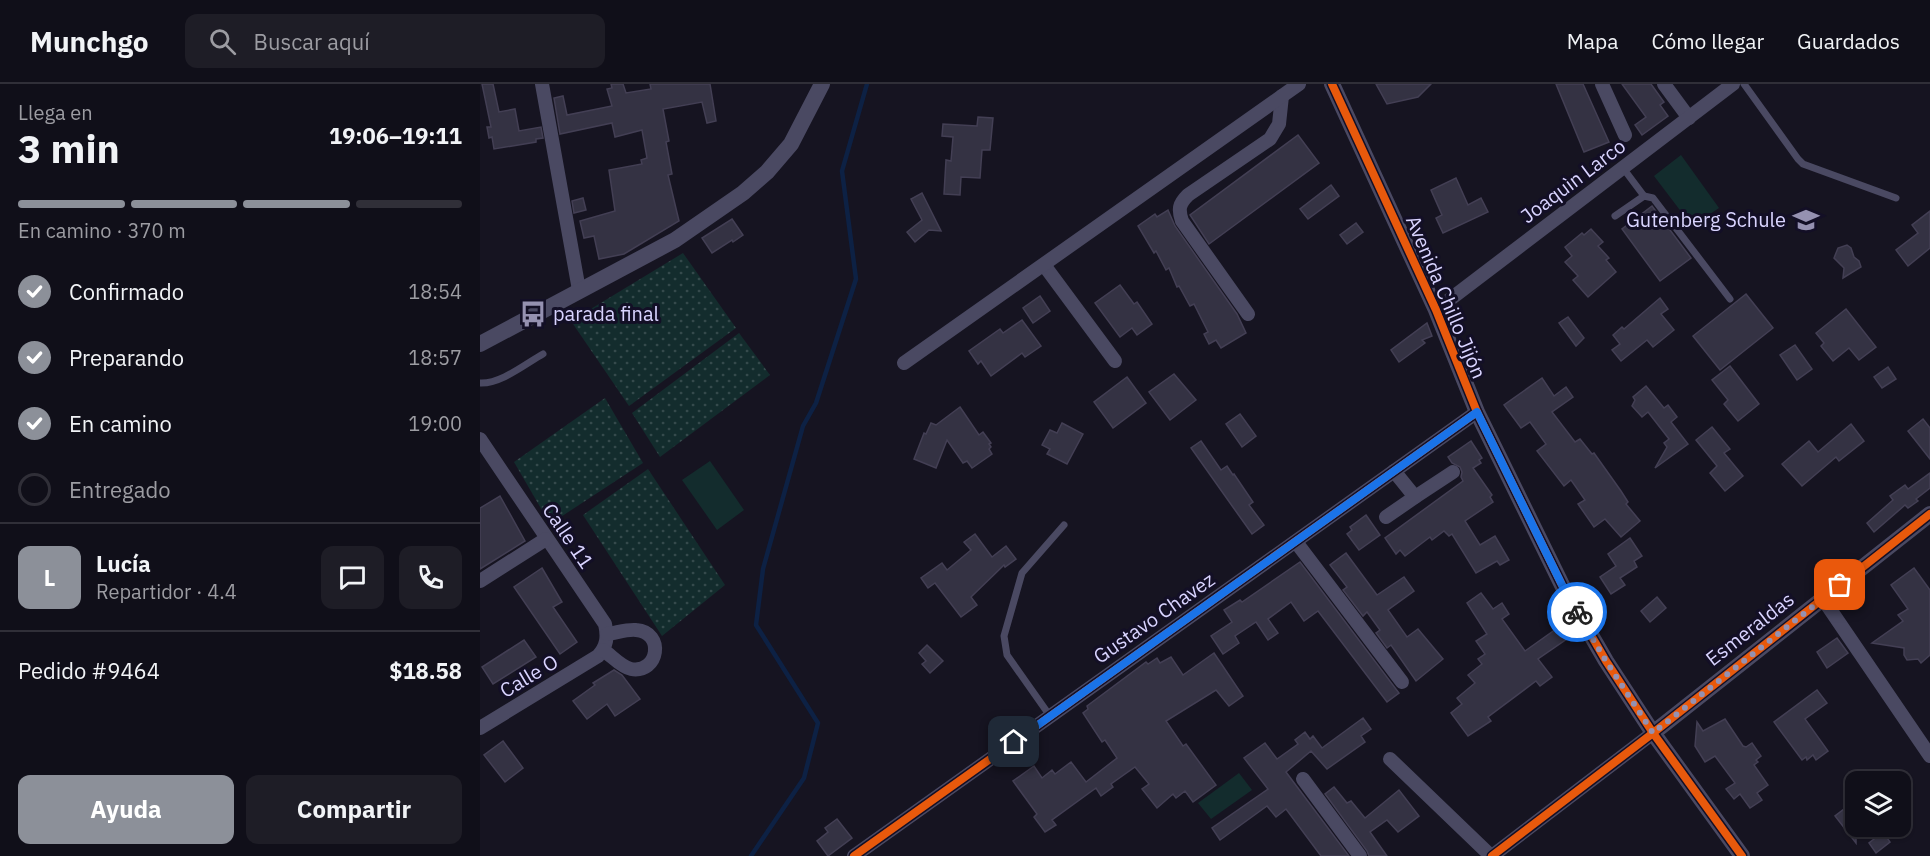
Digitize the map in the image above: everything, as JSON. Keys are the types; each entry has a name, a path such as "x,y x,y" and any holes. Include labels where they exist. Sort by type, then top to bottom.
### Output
{"street":[{"path":"542,84 579,290"},
{"path":"480,344 675,240 743,193 767,172 791,144 822,84"},
{"path":"904,363 1299,84"},
{"name":"Avenida Chillo Jijón","path":"1332,84 1436,310 1477,412 1562,585 1606,661 1653,733 1742,856"},
{"path":"1602,84 1625,135"},
{"path":"1664,84 1689,118"},
{"name":"Joaquìn Larco","path":"1436,310 1733,84"},
{"path":"1248,314 1182,221 1179,210 1181,202 1188,195 1270,139 1279,124 1282,96"},
{"path":"1044,265 1115,361"},
{"name":"Gustavo Chavez","path":"854,856 1477,412"},
{"name":"Calle 11","path":"480,439 605,624 608,634"},
{"path":"1394,471 1415,497"},
{"path":"1386,517 1453,472"},
{"name":"Esmeraldas","path":"1653,733 1930,514"},
{"path":"480,581 546,539"},
{"path":"1296,542 1402,682"},
{"path":"1823,599 1930,756"},
{"path":"635,630 644,632 656,643 652,661 645,667 631,669 601,653 608,634 635,630"},
{"name":"Calle O","path":"480,728 601,653"},
{"path":"1390,759 1492,856 1653,733"},
{"path":"1303,779 1360,856"}],"lane":[{"path":"1744,84 1803,164 1896,198"},
{"path":"1623,168 1644,196 1653,198 1730,299"},
{"path":"1615,216 1644,196"},
{"path":"480,383 488,383 502,377 543,354"},
{"path":"1050,716 1007,655 1004,636 1022,573 1064,525"}],"green space":[{"path":"1681,155 1719,208 1692,226 1654,176"},
{"path":"683,253 736,328 629,406 571,321"},
{"path":"739,333 770,375 660,457 632,413"},
{"path":"605,398 643,463 550,524 514,462"},
{"path":"710,461 744,510 717,530 682,480"},
{"path":"648,469 725,585 662,636 583,515"},
{"path":"1239,773 1252,790 1211,819 1198,803"}],"building":[{"path":"482,84 493,84 499,112 515,109 519,131 541,127 543,138 536,139 536,142 494,149 492,137 489,138 487,127 491,127"},
{"path":"611,84 623,84 626,93 651,89 650,84 710,84 716,121 707,123 702,102 663,109 672,174 668,175 679,221 624,254 599,259 594,236 584,238 580,221 615,211 609,170 642,164 641,160 647,158 642,130 615,137 612,123 560,134 554,98 563,96 567,115 612,106 607,89 612,88"},
{"path":"1376,84 1431,84 1418,97 1387,104"},
{"path":"1556,84 1583,84 1609,142 1584,152"},
{"path":"1622,84 1651,84 1664,102 1660,105 1668,116 1642,135 1635,125 1646,117"},
{"path":"978,117 993,118 990,150 982,150 980,178 961,177 960,195 944,194 946,160 951,161 953,137 942,136 943,124 977,126"},
{"path":"1298,135 1319,163 1209,244 1190,215"},
{"path":"1456,178 1468,205 1481,198 1488,212 1443,233 1436,218 1442,215 1431,190"},
{"path":"1331,185 1339,196 1308,219 1300,209"},
{"path":"922,193 941,231 929,230 915,242 907,232 922,220 911,199"},
{"path":"583,198 586,210 574,213 572,201"},
{"path":"1652,206 1691,258 1660,281 1622,229"},
{"path":"1168,210 1175,226 1237,314 1246,333 1221,348 1216,340 1209,344 1204,334 1208,332 1194,304 1190,306 1179,286 1177,287 1169,268 1166,270 1138,226 1155,214 1157,217"},
{"path":"1930,211 1930,248 1908,266 1896,250 1918,233 1912,225"},
{"path":"732,219 743,235 712,253 702,238"},
{"path":"1356,223 1363,232 1347,244 1340,235"},
{"path":"1591,229 1603,242 1598,246 1609,258 1606,260 1616,272 1588,297 1573,280 1578,276 1565,262 1572,256 1565,247 1582,233 1584,235"},
{"path":"1847,245 1861,267 1843,278 1844,268 1834,258 1838,248"},
{"path":"1120,285 1134,304 1137,302 1152,324 1137,335 1132,328 1120,337 1095,303"},
{"path":"1746,294 1773,328 1720,370 1693,336"},
{"path":"1040,296 1050,311 1033,323 1023,308"},
{"path":"1660,298 1668,309 1661,314 1674,330 1653,347 1647,340 1621,361 1612,350 1620,344 1613,335 1622,327 1624,329"},
{"path":"1846,309 1876,347 1859,360 1849,348 1833,361 1821,346 1824,343 1816,333"},
{"path":"1568,317 1584,338 1576,346 1559,323"},
{"path":"1022,320 1041,346 1025,357 1022,353 991,376 981,361 978,364 969,351 1000,329 1003,333"},
{"path":"1427,323 1432,336 1422,340 1425,343 1399,362 1391,350"},
{"path":"1795,345 1812,369 1797,380 1780,355"},
{"path":"1730,366 1759,404 1738,421 1724,404 1728,400 1712,380"},
{"path":"1888,367 1896,379 1882,388 1874,377"},
{"path":"1174,374 1196,400 1170,420 1149,392"},
{"path":"1127,377 1146,403 1113,428 1094,402"},
{"path":"1542,378 1554,396 1566,387 1573,397 1552,412 1575,442 1580,439 1592,454 1594,453 1628,502 1626,504 1640,521 1621,537 1605,519 1594,527 1578,504 1585,500 1571,480 1564,486 1537,451 1546,444 1530,422 1521,428 1504,405"},
{"path":"1646,386 1664,408 1668,405 1677,417 1671,422 1688,444 1655,468 1667,447 1664,443 1669,439 1648,412 1642,417 1632,406 1635,400 1633,397"},
{"path":"960,407 979,435 983,432 991,443 989,449 992,454 972,468 967,461 963,463 947,440 936,468 914,459 924,433 926,434 931,423 936,425"},
{"path":"1240,414 1256,436 1242,447 1226,424"},
{"path":"1923,419 1930,428 1930,459 1908,431"},
{"path":"1062,423 1083,434 1067,464 1047,454 1050,449 1042,445 1050,430 1057,433"},
{"path":"1851,424 1864,441 1839,461 1836,457 1802,486 1782,464 1809,441 1818,452"},
{"path":"1712,427 1730,449 1724,453 1743,476 1725,491 1710,473 1717,466 1696,440"},
{"path":"1201,441 1221,470 1227,466 1234,474 1253,502 1249,505 1264,525 1252,534 1191,448"},
{"path":"1471,441 1482,458 1479,460 1481,463 1473,468 1492,495 1490,497 1493,502 1465,521 1480,545 1495,536 1509,560 1500,565 1497,561 1476,573 1452,534 1449,536 1444,531 1432,540 1430,537 1405,556 1400,550 1396,554 1385,538 1463,481 1460,467 1452,463 1448,457"},
{"path":"1930,473 1930,488 1916,499 1918,501 1908,508 1905,505 1874,532 1867,523 1893,500 1890,496 1905,485 1908,489"},
{"path":"500,496 525,541 480,569 480,508"},
{"path":"1366,515 1380,535 1359,550 1347,534 1352,530 1350,527"},
{"path":"975,534 992,557 1006,546 1016,559 1005,567 1004,565 971,597 977,605 961,617 935,583 928,588 921,578 942,563 947,570 971,550 964,542"},
{"path":"1630,538 1642,556 1634,561 1637,567 1620,578 1625,585 1611,594 1600,577 1616,566 1608,554"},
{"path":"1346,553 1377,595 1404,577 1414,591 1388,610 1407,637 1418,629 1443,659 1416,681 1391,645 1387,648 1376,633 1380,630 1367,612 1363,616 1343,590 1347,587 1330,565"},
{"path":"1300,562 1399,693 1387,702 1318,611 1304,621 1291,602 1268,619 1278,633 1268,640 1256,622 1235,636 1239,643 1223,654 1211,636 1232,622 1224,610 1240,600 1242,602"},
{"path":"542,568 562,602 553,607 577,642 560,654 514,587"},
{"path":"1914,568 1930,590 1930,655 1921,663 1918,659 1907,660 1904,648 1872,643 1903,621 1898,615 1908,609 1891,585"},
{"path":"1481,593 1493,609 1502,603 1509,614 1502,619 1525,651 1570,619 1577,632 1538,659 1552,677 1540,686 1536,681 1488,717 1491,721 1468,736 1451,713 1462,704 1457,698 1475,683 1468,675 1482,664 1478,659 1485,654 1476,641 1487,634 1467,603"},
{"path":"1657,597 1666,608 1650,622 1641,611"},
{"path":"1837,638 1848,653 1827,668 1817,652"},
{"path":"524,640 536,657 493,684 482,667"},
{"path":"927,645 943,661 930,673 922,664 926,661 919,653"},
{"path":"1214,653 1243,696 1229,706 1216,690 1166,721 1183,746 1186,744 1216,785 1193,802 1185,791 1176,798 1173,794 1157,808 1142,789 1149,784 1135,767 1111,784 1113,787 1101,796 1096,788 1052,820 1056,825 1045,832 1034,817 1037,814 1013,781 1034,766 1042,778 1052,770 1055,774 1071,762 1086,782 1117,758 1105,740 1102,742 1083,713 1088,709 1087,706 1146,662 1148,664 1157,658 1160,663 1171,657 1183,675"},
{"path":"614,670 622,675 640,699 615,716 607,704 587,719 573,701 595,685 593,683"},
{"path":"1817,690 1827,703 1805,719 1828,751 1816,760 1813,755 1807,760 1806,757 1802,760 1774,722"},
{"path":"1363,718 1371,729 1361,736 1365,742 1327,769 1311,751 1286,772 1349,856 1321,856 1286,809 1276,817 1267,806 1220,840 1212,828 1268,789 1244,758 1265,743 1277,759 1298,744 1295,740 1305,732 1310,739 1313,736 1322,748"},
{"path":"1725,719 1743,746 1746,747 1752,743 1761,756 1754,765 1768,785 1757,793 1762,800 1750,808 1740,794 1734,799 1726,789 1735,783 1715,756 1705,762 1695,746 1697,722 1703,731"},
{"path":"503,741 523,768 505,782 484,755"},
{"path":"1334,787 1347,803 1351,801 1365,818 1399,790 1419,816 1398,832 1387,820 1370,832 1387,856 1369,856 1325,794"},
{"path":"1845,810 1845,829 1835,816"},
{"path":"837,819 852,838 828,856 817,841 828,832 825,828"},
{"path":"1877,837 1886,837 1890,842 1876,853 1869,843"}],"waterway":[{"path":"751,856 804,778 818,723 756,625 763,569 803,426 816,403 856,279 842,171 867,84"}],"cycle path":[{"path":"1332,84 1436,310 1477,412 1562,585 1606,661 1653,733 1742,856"},
{"path":"854,856 1477,412"},
{"path":"1492,856 1653,733 1930,514"}],"way so far":[{"path":"1577,612 1653,733 1840,585"}],"place":[{"name":"Gutenberg Schule","path":"1806,220"},
{"name":"parada final","path":"533,314"}],"route":[{"path":"1014,742 1477,412 1577,612"}]}
